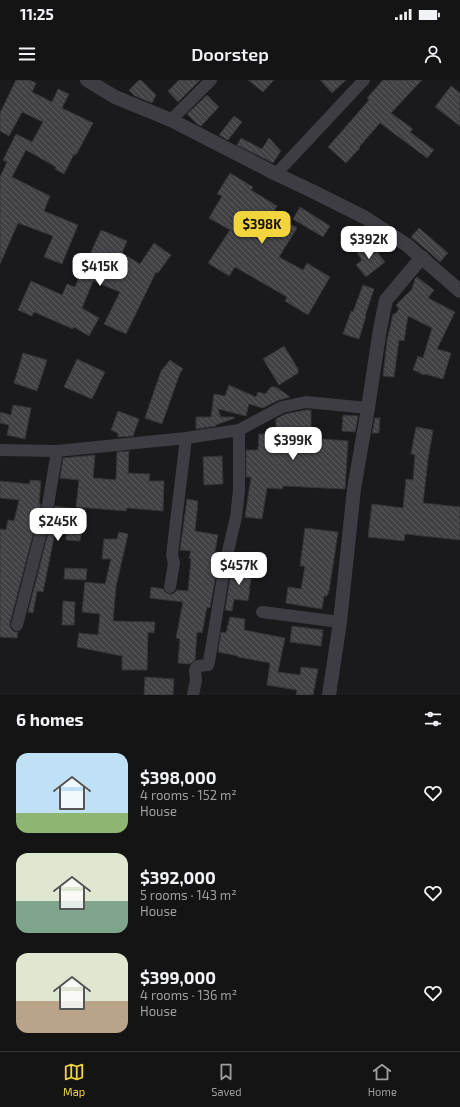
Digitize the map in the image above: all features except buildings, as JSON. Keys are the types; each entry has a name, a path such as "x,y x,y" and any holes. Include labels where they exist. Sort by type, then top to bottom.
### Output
{"street":[{"path":"87,80 115,97 171,120 364,217 407,245 460,291"},
{"path":"171,120 211,80"},
{"path":"276,174 364,80"},
{"path":"329,695 340,622 354,489 386,300 422,258"},
{"path":"0,450 57,451 186,438 239,430 282,407 306,402 368,408"},
{"path":"193,695 196,680 196,668 198,666 208,665 209,662 225,564 236,517 239,490 239,430"},
{"path":"170,587 174,563 172,555 186,438"},
{"path":"17,625 48,505 57,451"},
{"path":"262,612 340,622"}]}
